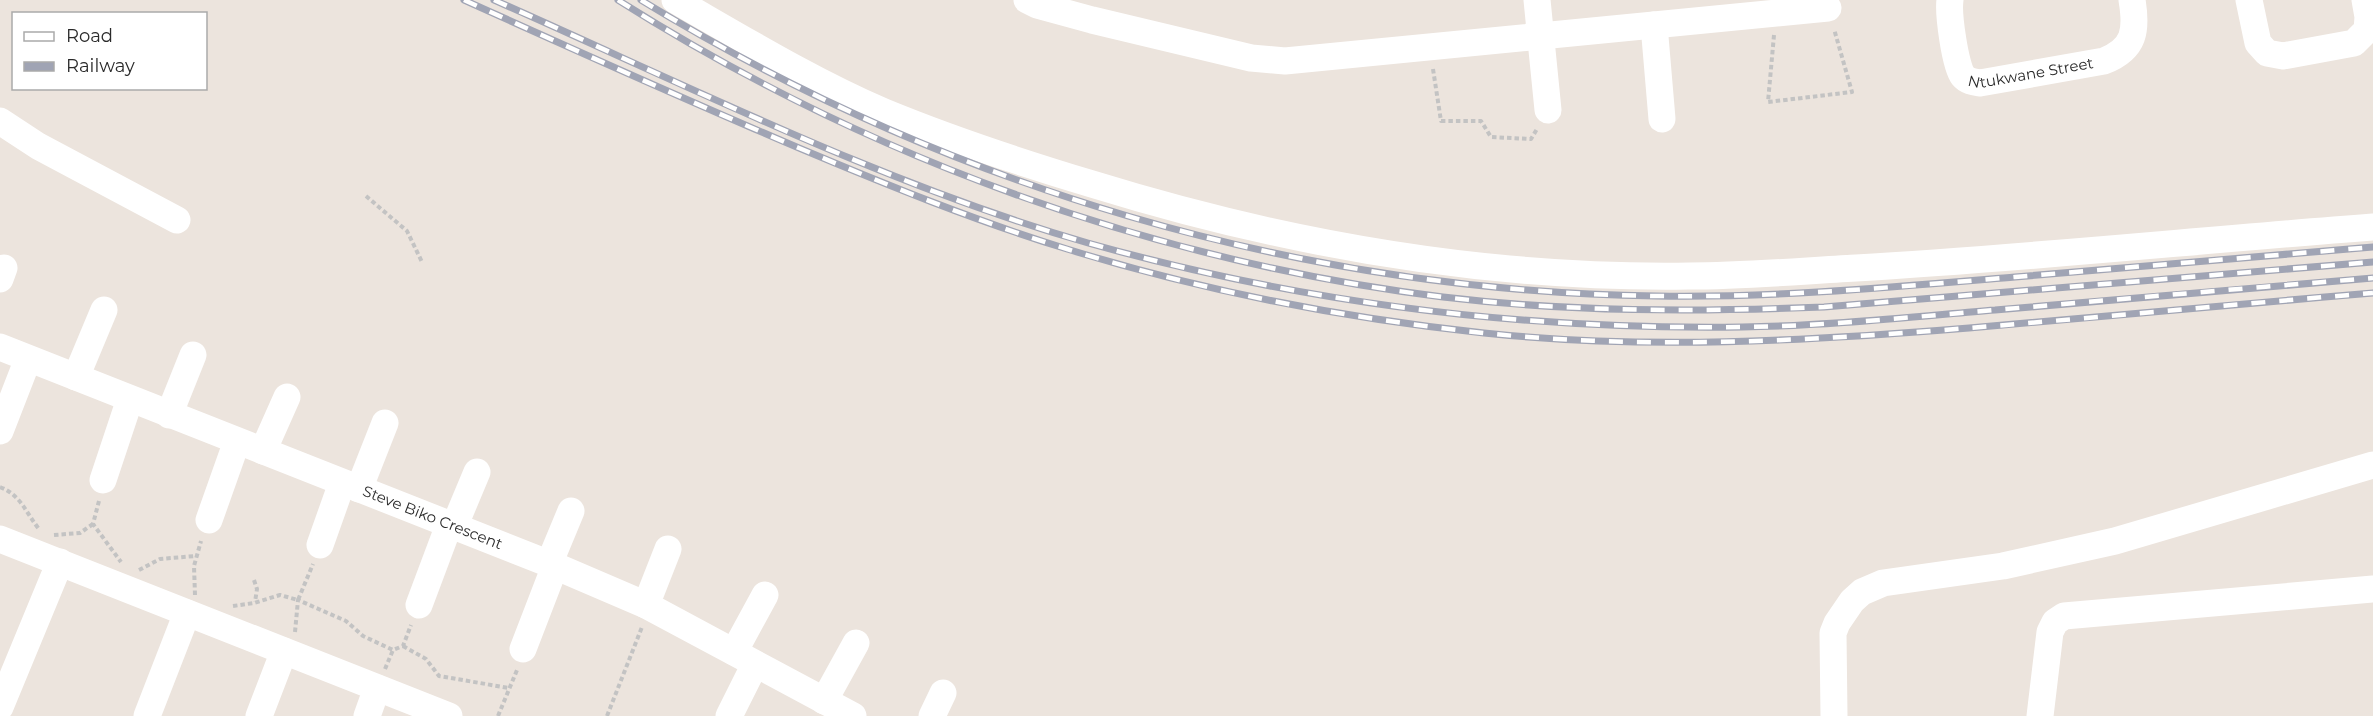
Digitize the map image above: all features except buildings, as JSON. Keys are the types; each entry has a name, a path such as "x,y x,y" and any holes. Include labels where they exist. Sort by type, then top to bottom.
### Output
{"street":[{"path":"675,0 785,63 880,110 980,149 1197,215 1299,239 1397,257 1519,270 1688,276 1970,261 2373,227"},
{"path":"1027,0 1037,5 1092,20 1269,61 1328,58 1828,8"},
{"path":"1538,0 1548,110"},
{"name":"Ntukwane Street","path":"1950,0 1950,23 1959,69 1970,81 1980,83 2093,63 2119,55 2133,35 2135,24 2132,0"},
{"path":"2249,0 2258,43 2267,53 2283,56 2354,43 2367,30 2368,17 2365,0"},
{"path":"1654,25 1662,118"},
{"path":"0,121 38,146 177,220"},
{"path":"76,377 104,310"},
{"name":"Steve Biko Crescent","path":"0,347 552,565 646,605 853,716"},
{"path":"169,415 194,355"},
{"path":"0,431 28,359"},
{"path":"263,451 287,397"},
{"path":"103,480 130,399"},
{"path":"320,545 385,423"},
{"path":"209,520 237,441"},
{"path":"1834,716 1833,633 1852,601 1873,587 1894,580 2003,566 2115,541 2373,465"},
{"path":"419,605 477,472"},
{"path":"522,648 571,511"},
{"path":"0,539 60,562 195,607 284,651 449,716"},
{"path":"646,605 668,549"},
{"path":"0,707 60,562"},
{"path":"2040,716 2050,632 2055,622 2064,616 2373,589"},
{"path":"729,716 765,595"},
{"path":"147,716 195,607"},
{"path":"824,701 856,644"},
{"path":"259,716 284,651"},
{"path":"367,716 378,688"}],"path":[{"path":"1775,14 1768,102 1852,92 1828,8"},
{"path":"1430,48 1441,121 1481,121 1491,137 1531,139 1548,110"},
{"path":"366,196 407,231 422,262"},
{"path":"50,535 80,532 93,524 103,480"},
{"path":"0,487 19,498 43,533"},
{"path":"195,607 195,556 209,520"},
{"path":"93,524 124,566"},
{"path":"284,651 295,638 298,600 320,545"},
{"path":"130,574 160,559 195,556"},
{"path":"254,580 257,589 254,603"},
{"path":"231,606 254,603 280,595 298,600 346,621 363,636 393,650 403,646 419,605"},
{"path":"607,716 643,626 646,605"},
{"path":"403,646 426,659 439,676 509,688"},
{"path":"498,716 518,667 522,648"}],"railway":[{"path":"464,0 799,148 999,227 1170,278 1274,301 1378,319 1431,327 1544,338 1726,342 1908,333 2373,293"},
{"path":"494,0 787,132 861,163 1012,219 1088,243 1168,264 1249,282 1412,309 1577,324 1659,327 1806,325 2373,278"},
{"path":"618,0 713,56 810,108 911,153 1014,194 1119,229 1226,257 1334,280 1443,297 1538,306 1633,310 1824,307 2373,262"},
{"path":"641,0 758,66 878,124 1002,175 1129,216 1258,249 1389,274 1522,290 1656,296 1791,294 2373,247"}]}
